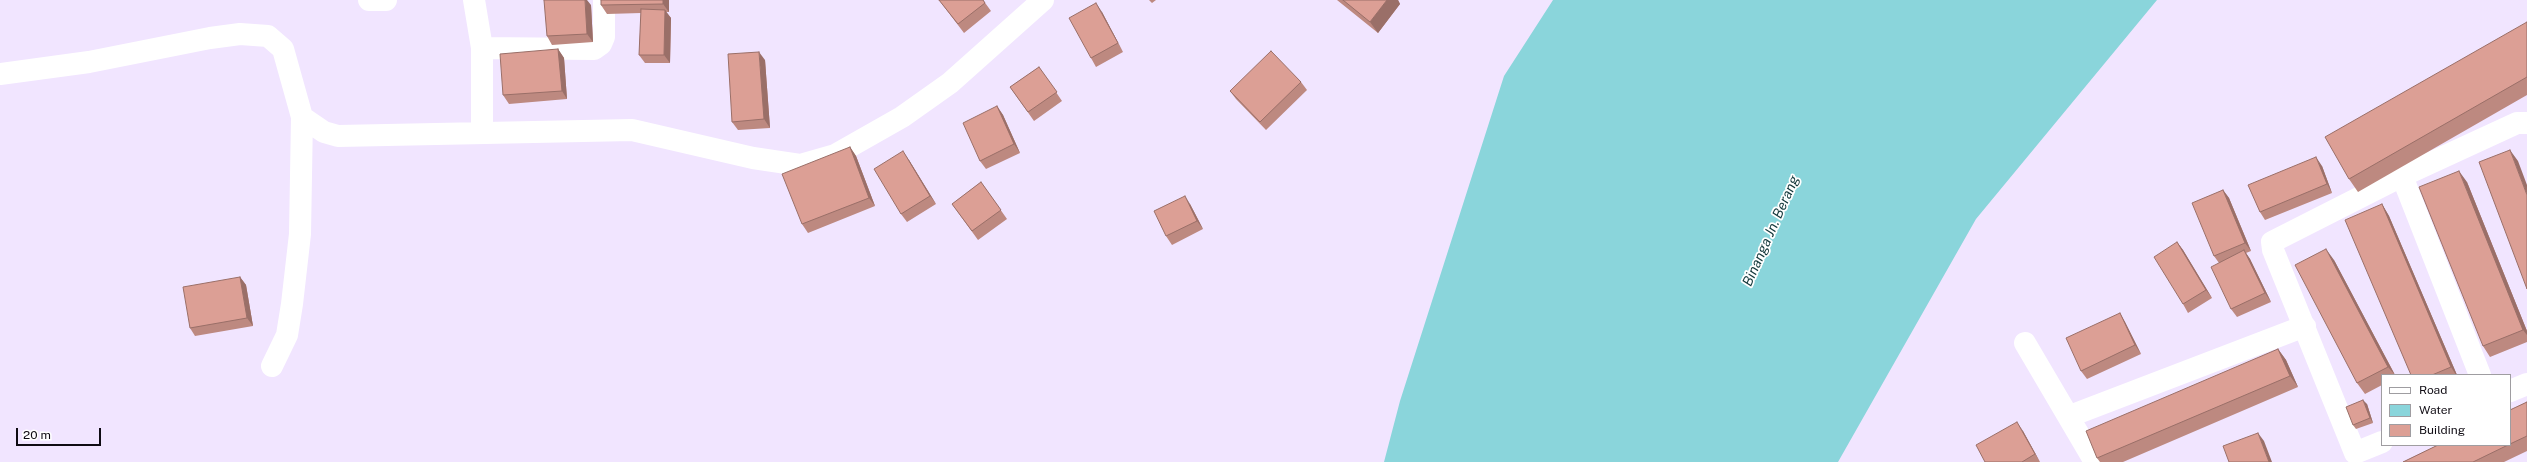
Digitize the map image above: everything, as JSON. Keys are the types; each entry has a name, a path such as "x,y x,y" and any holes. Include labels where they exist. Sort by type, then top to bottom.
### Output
{"street":[{"path":"369,0 386,0"},
{"path":"474,0 482,48 482,132"},
{"path":"482,48 594,49 601,44 604,37 604,0"},
{"path":"302,117 324,132 338,136 632,130 753,158 800,165 836,155 902,117 950,83 1044,0"},
{"path":"0,74 89,62 210,38 240,34 268,36 283,49 302,117 300,234 287,335 272,366"},
{"path":"2381,442 2355,453 2273,250 2272,242 2402,176 2516,123 2527,123"},
{"path":"2402,176 2480,374"},
{"path":"2070,416 2304,326"},
{"path":"2025,343 2070,416 2095,462"},
{"path":"2511,391 2527,384"}],"water":[{"name":"Binanga Jn. Berang","path":"1553,0 2157,0 1976,219 1838,462 1384,462 1400,401 1504,76"}],"building":[{"path":"544,0 585,0 587,34 547,36"},
{"path":"601,0 663,0 663,4 601,5"},
{"path":"939,0 983,0 985,3 958,24"},
{"path":"1343,0 1387,0 1370,22"},
{"path":"1096,3 1118,43 1091,58 1069,18"},
{"path":"641,9 665,10 664,55 639,55"},
{"path":"2527,22 2527,77 2349,179 2325,137"},
{"path":"558,49 562,91 503,95 500,54"},
{"path":"1271,51 1301,82 1260,122 1230,91"},
{"path":"759,52 764,119 732,122 728,54"},
{"path":"1039,67 1057,92 1028,112 1010,87"},
{"path":"997,106 1014,144 980,161 963,123"},
{"path":"850,147 869,198 802,224 782,174"},
{"path":"2510,150 2527,195 2527,289 2479,162"},
{"path":"903,151 930,196 901,214 874,169"},
{"path":"2316,157 2327,184 2260,212 2248,185"},
{"path":"2459,171 2523,330 2483,346 2419,187"},
{"path":"981,182 1001,210 972,231 952,204"},
{"path":"2223,190 2245,243 2214,256 2192,203"},
{"path":"1185,196 1197,221 1166,236 1154,211"},
{"path":"2382,204 2451,367 2434,374 2411,374 2345,220"},
{"path":"2177,242 2206,290 2183,304 2154,257"},
{"path":"2326,249 2388,367 2357,383 2295,265"},
{"path":"2244,250 2265,293 2231,309 2211,267"},
{"path":"240,277 247,318 190,328 183,287"},
{"path":"2120,313 2135,345 2081,371 2066,338"},
{"path":"2278,349 2290,376 2097,458 2086,431"},
{"path":"2363,400 2370,418 2353,425 2346,407"},
{"path":"2527,402 2527,436 2511,444 2511,410"},
{"path":"2017,422 2035,454 2022,462 1985,462 1976,445"},
{"path":"2258,433 2269,462 2229,462 2223,446"},
{"path":"2436,446 2506,446 2473,462 2403,462"}]}
